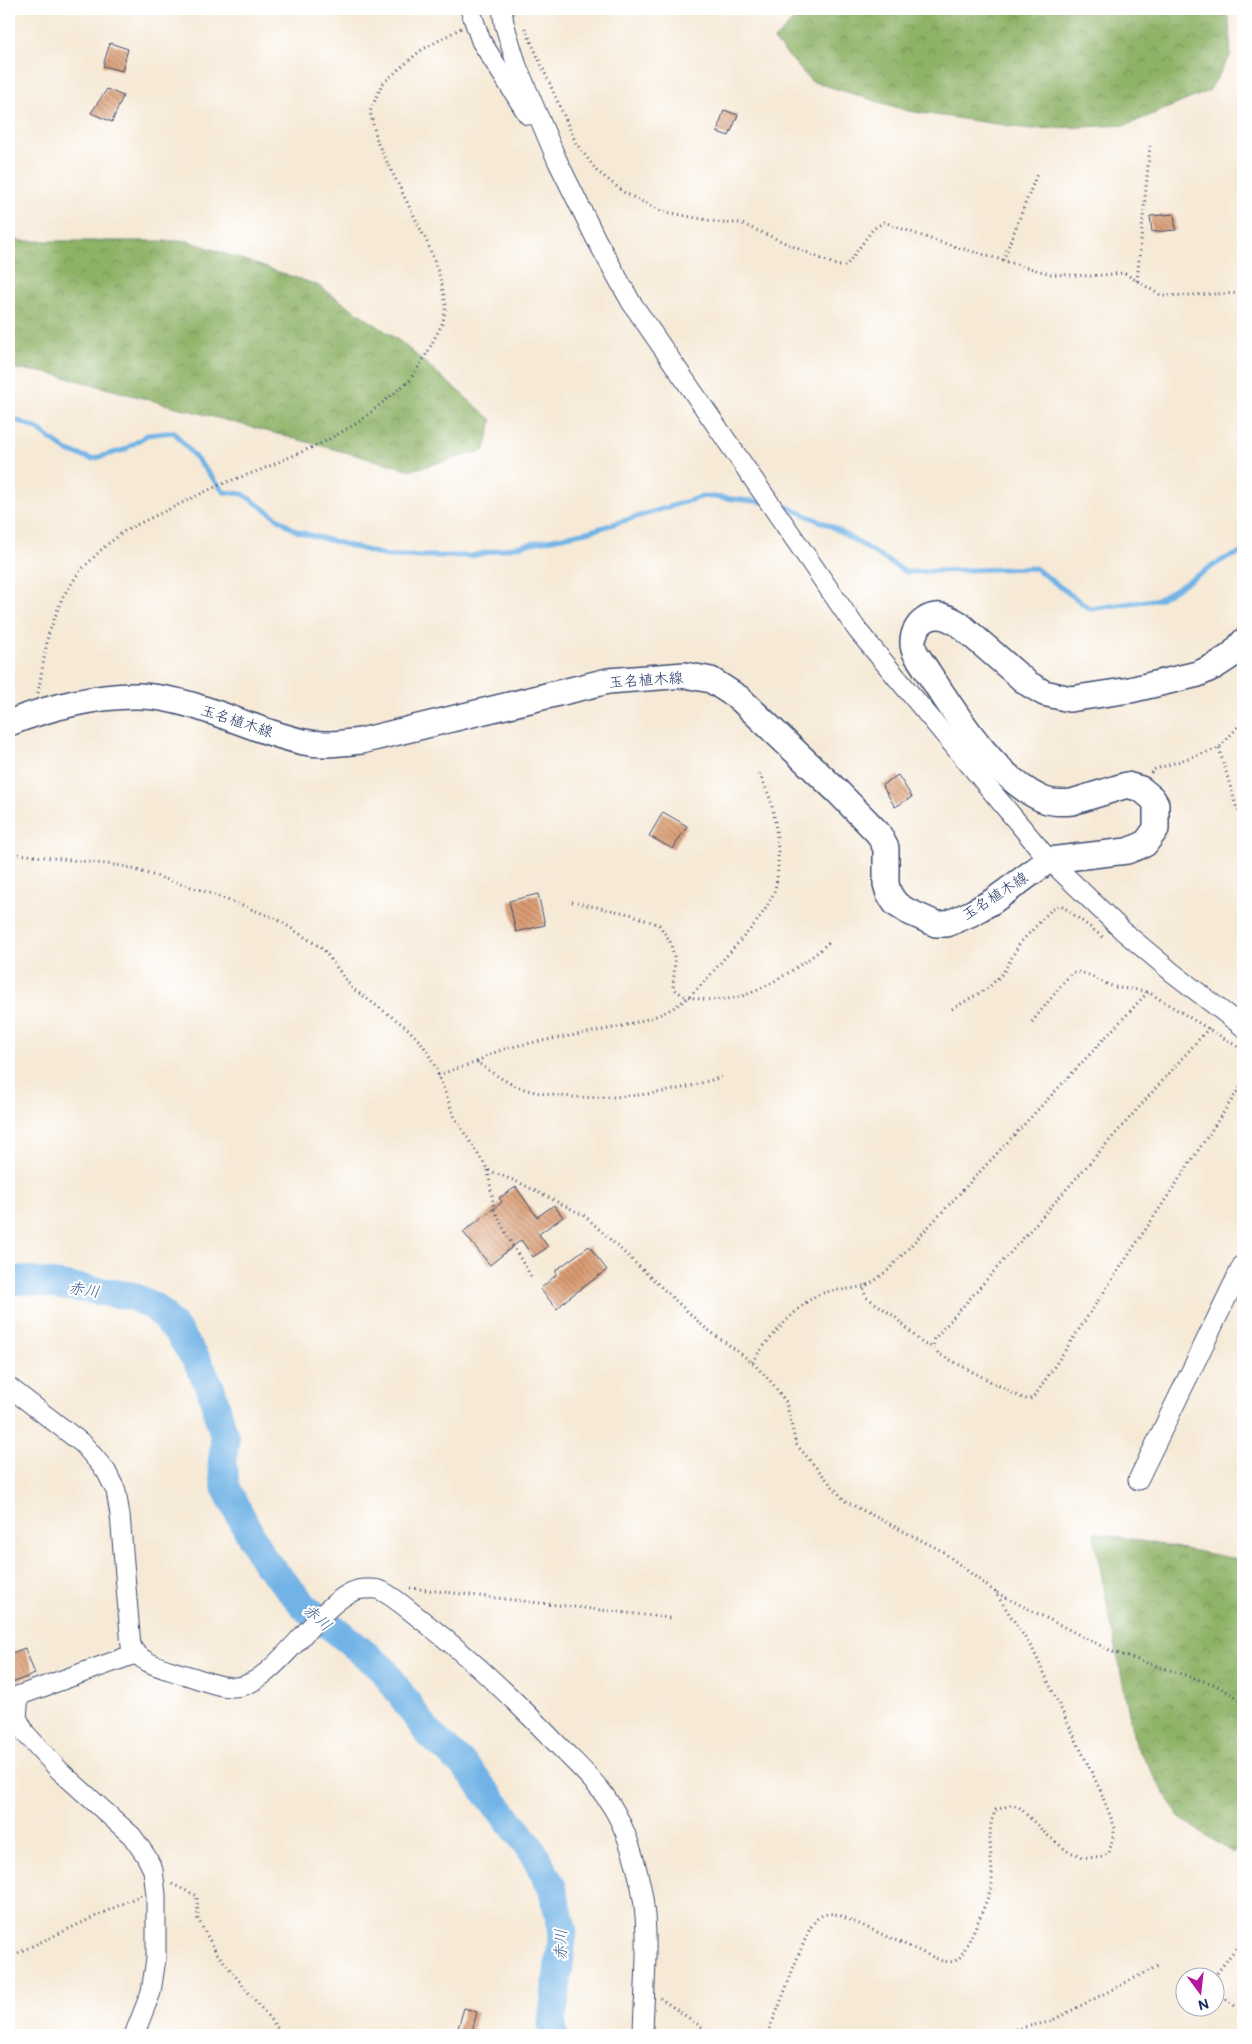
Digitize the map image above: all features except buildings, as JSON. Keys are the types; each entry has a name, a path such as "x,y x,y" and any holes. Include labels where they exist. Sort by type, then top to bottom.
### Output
{"main road":[{"path":"1141,789 1127,785 1072,802 1064,802 1044,800 1014,781 992,760 962,722 916,654 913,644 918,625 928,618 939,616 948,618 959,624 1027,684 1044,693 1070,699 1130,690 1198,674 1232,654 1243,642"},
{"name":"玉名植木線","path":"9,723 35,713 106,698 140,696 178,702 305,742 332,744 361,741 608,682 685,675 710,680 739,698 845,798 878,833 886,848 886,884 889,894 896,904 924,920 941,924 959,920 993,901 1049,860 1127,851 1145,844 1156,829 1157,812 1152,798 1141,789"}],"street":[{"path":"502,9 504,23 517,66 557,160 596,239 631,302 858,631 1049,860 1123,931 1173,973 1243,1027"},
{"path":"472,14 481,41 557,160"},
{"path":"1138,1480 1243,1264"},
{"path":"9,1386 82,1444 106,1471 116,1491 120,1515 131,1646 135,1654 160,1668 220,1685 235,1687 246,1685 263,1675 333,1606 348,1594 362,1589 380,1590 438,1632 520,1705 608,1799 628,1841 642,1892 645,1940 643,2035"},
{"path":"134,2035 151,1992 156,1959 156,1890 153,1870 132,1836 60,1772 25,1733 17,1716 14,1698 135,1654"}],"path":[{"path":"35,713 48,636 62,598 80,571 104,547 126,530 219,485 264,469 333,437 358,422 410,380 425,357 443,322 446,305 440,277 428,244 378,144 370,112 382,84 420,51 472,14"},
{"path":"525,26 576,143 597,171 625,194 661,211 722,223 740,223 838,266 846,266 873,229 884,222 933,240 1050,274 1091,276 1124,273 1162,296 1243,293"},
{"path":"1137,281 1150,146"},
{"path":"1004,260 1037,174"},
{"path":"1141,789 1152,770 1219,748 1243,721"},
{"path":"1219,748 1237,809 1243,814"},
{"path":"438,1075 477,1062 487,1055 527,1044 612,1028 654,1016 674,1009 688,997 760,916 774,892 778,871 777,837 771,801 758,770"},
{"path":"9,853 123,866 201,890 277,919 323,949 352,988 406,1028 422,1046 434,1064 455,1118 488,1170 494,1209 532,1278"},
{"path":"572,902 630,914 659,925 670,940 675,960 673,987 677,992 688,997 706,999 735,998 753,992 799,966 819,952 829,942"},
{"path":"952,1009 988,988 1003,973 1020,943 1036,924 1051,910 1061,905 1102,938 1111,939 1123,931"},
{"path":"1032,1022 1072,973 1079,971 1113,987 1136,988 1148,992 1243,1050"},
{"path":"1148,992 888,1270 867,1285 863,1290 866,1297 894,1316 923,1344 933,1347 939,1354 1020,1397 1030,1400 1036,1394 1243,1083"},
{"path":"933,1347 934,1339 1209,1028"},
{"path":"477,1062 518,1087 546,1095 579,1097 630,1095 678,1089 722,1077"},
{"path":"488,1170 520,1182 585,1216 704,1327 752,1362 772,1382 786,1402 796,1444 845,1501 942,1551 995,1592 1112,1652 1216,1685 1243,1701"},
{"path":"752,1362 760,1349 806,1302 831,1290 867,1285"},
{"path":"380,1590 385,1586 400,1587 670,1618"},
{"path":"766,2035 774,2020 786,1984 810,1928 817,1919 824,1915 832,1913 839,1915 942,1961 951,1962 959,1958 968,1942 992,1884 990,1863 992,1817 996,1810 1011,1805 1019,1807 1046,1834 1067,1851 1083,1857 1100,1858 1109,1853 1114,1828 1100,1790 1033,1650 995,1592"},
{"path":"9,1957 128,1899 171,1883 197,1896 198,1919 216,1952 283,2035"},
{"path":"1222,1966 1243,1939"},
{"path":"986,2035 1049,2022 1160,1965"},
{"path":"645,1987 712,2035"},
{"path":"1224,1998 1243,2012"}],"green space":[{"path":"804,9 1222,9 1229,19 1231,55 1209,91 1127,125 1030,129 908,111 811,81 774,40"},
{"path":"9,238 22,241 188,241 317,285 401,342 492,420 485,450 412,470 49,373 9,368"},
{"path":"1093,1532 1243,1560 1243,1847 1233,1853 1180,1818 1135,1744"}],"waterway":[{"path":"9,417 36,428 67,451 92,459 124,450 147,435 174,432 224,492 243,494 296,531 387,556 471,556 591,531 704,496 762,502"},
{"path":"778,503 831,526 906,572 1035,568 1090,609 1159,599 1224,559 1243,552"},
{"name":"赤川","path":"9,1281 23,1280 132,1296 156,1308 178,1332 197,1361 211,1389 225,1439 222,1464 226,1488 263,1559 308,1610 383,1669 428,1733 466,1767 530,1847 552,1887 563,1931 552,2023 553,2035"}]}
